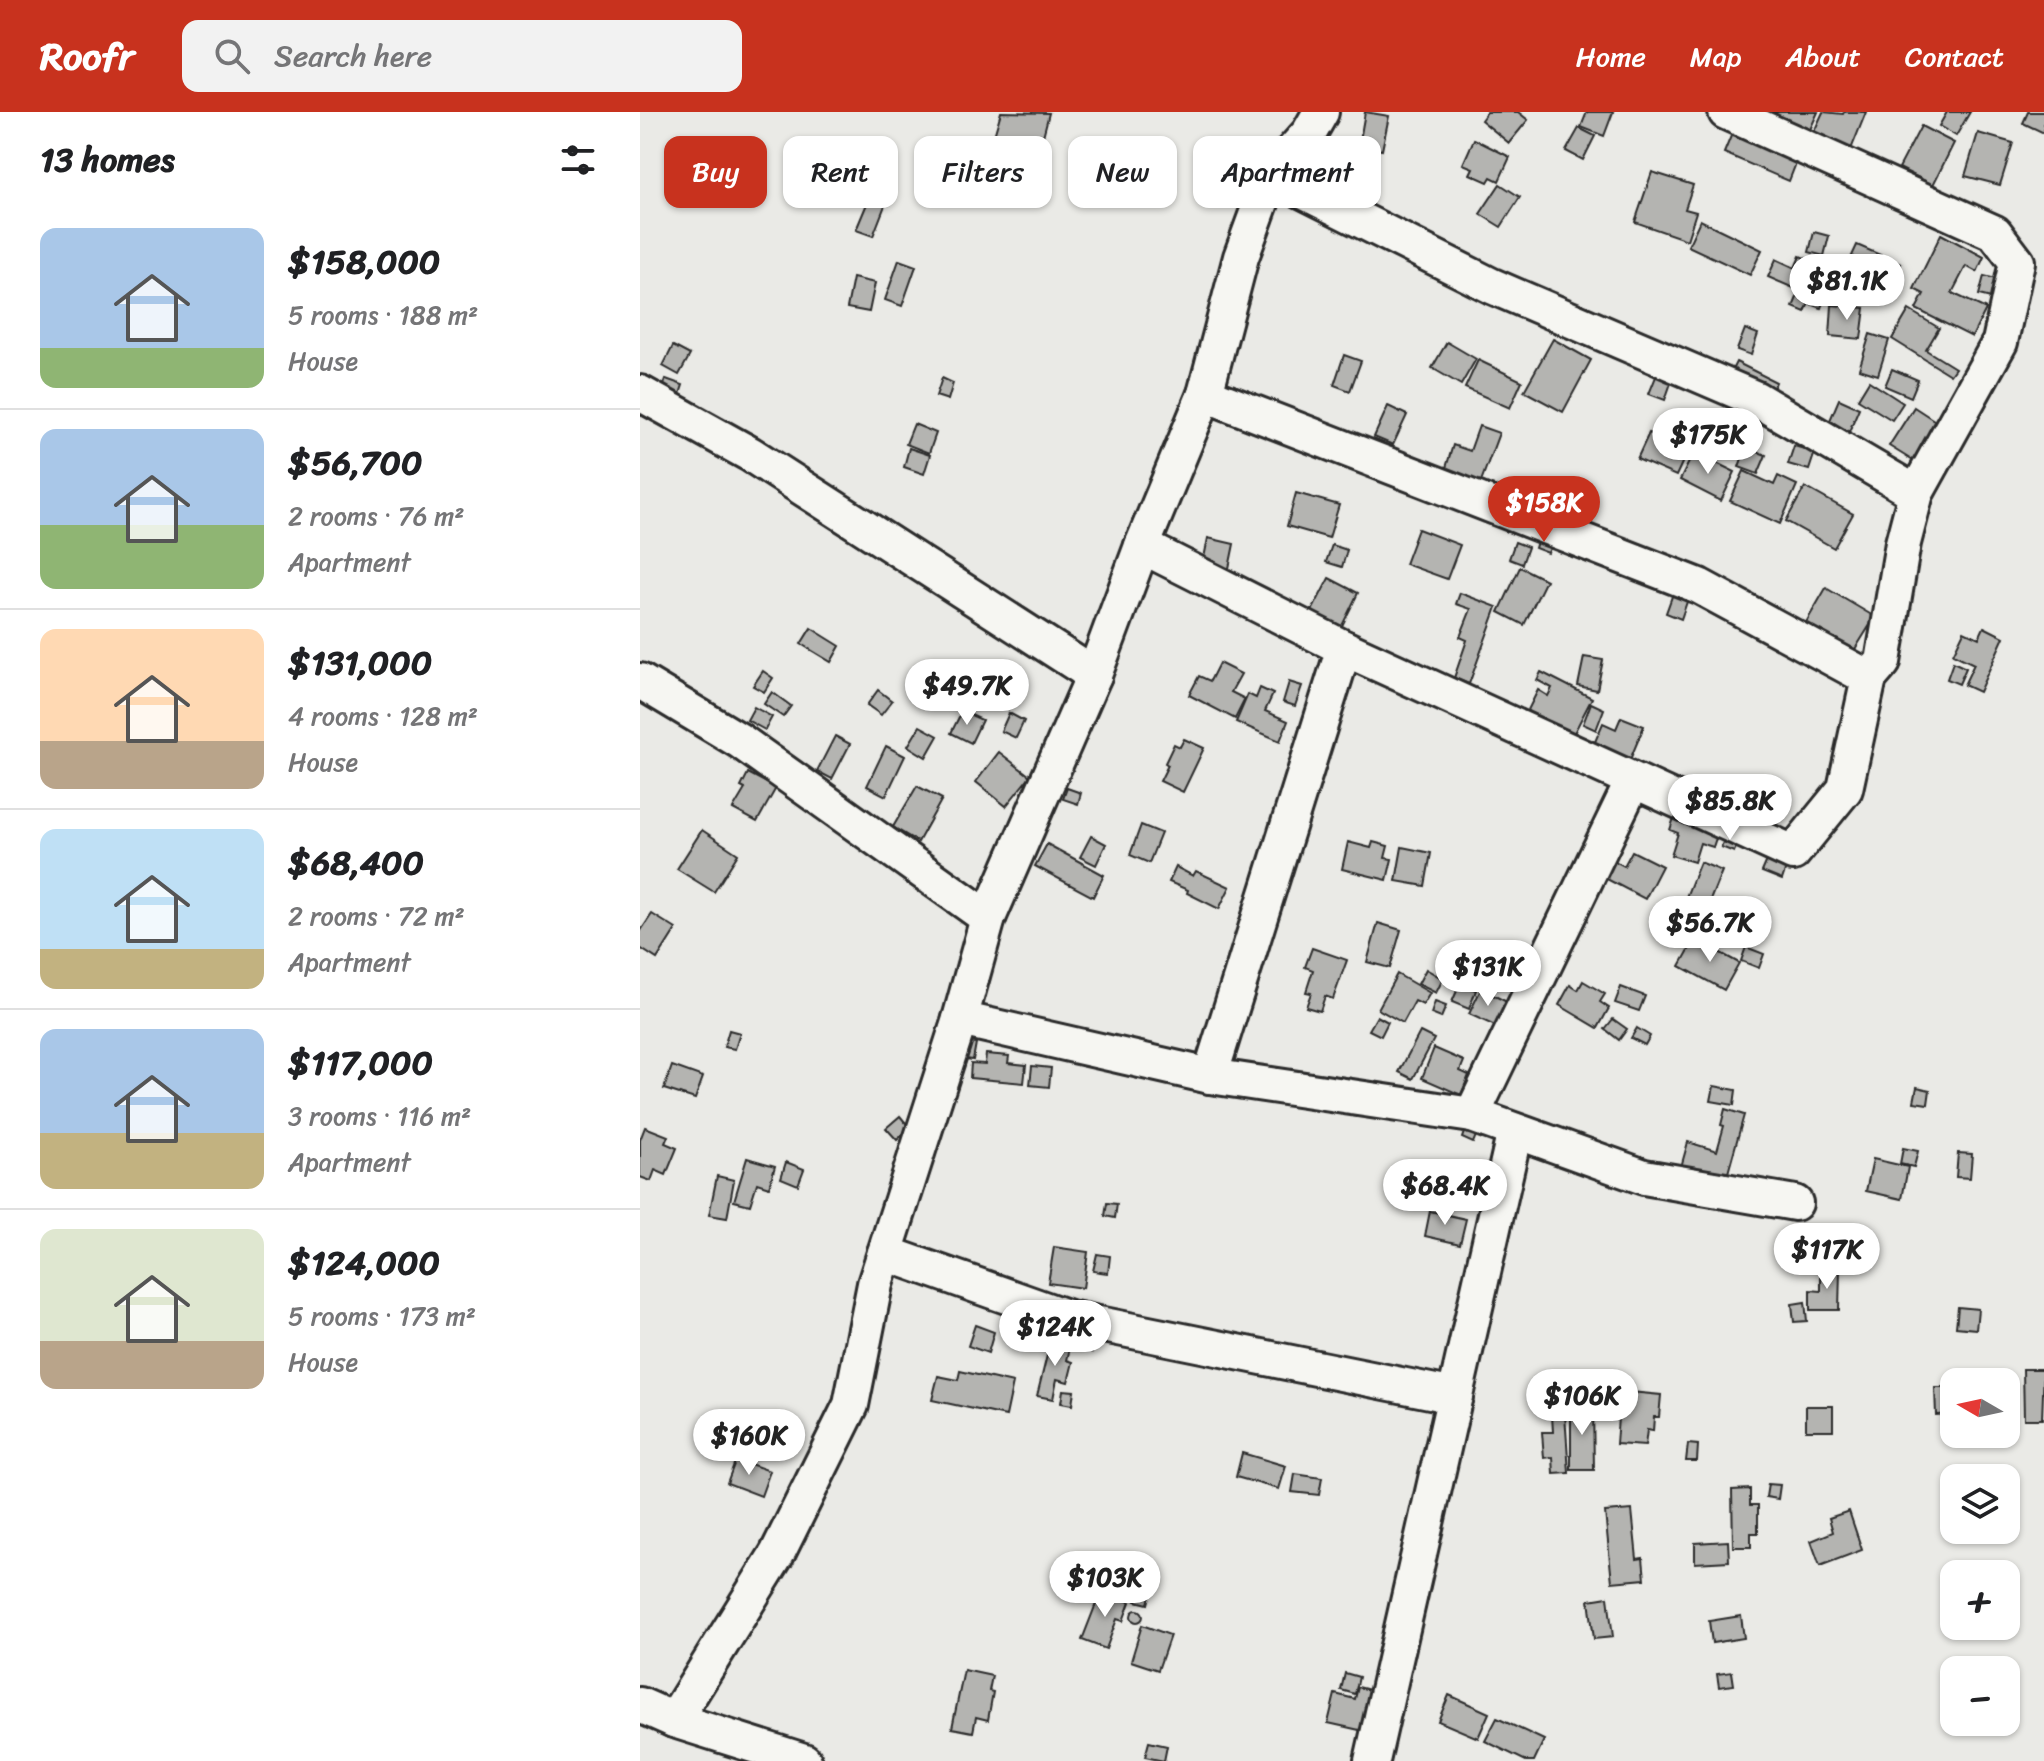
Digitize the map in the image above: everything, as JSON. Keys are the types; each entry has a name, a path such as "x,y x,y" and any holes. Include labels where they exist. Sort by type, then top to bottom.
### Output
{"street":[{"path":"1306,136 1321,112"},
{"path":"1142,546 1344,648 1793,853 1845,789 1869,678 1883,662 1903,543 1916,493 2000,342 2017,262 1995,233 1726,112"},
{"path":"674,1720 777,1554 851,1405 875,1284 960,1019 988,918 1094,675 1142,546 1205,394 1241,257 1259,208"},
{"path":"1337,208 1492,286 1756,399 1916,493"},
{"path":"1205,394 1699,586 1869,678"},
{"path":"643,401 750,454 1094,675"},
{"path":"1210,1076 1344,648"},
{"path":"640,681 740,741 988,918"},
{"path":"1472,1115 1633,781"},
{"path":"960,1019 1210,1076 1472,1115 1644,1177 1795,1203"},
{"path":"1372,1761 1515,1131"},
{"path":"885,1253 1069,1318 1455,1396"},
{"path":"640,1705 674,1720 804,1761"}],"building":[{"path":"1001,112 1049,113 1043,136 994,136"},
{"path":"1365,112 1389,116 1382,150 1381,136 1361,136"},
{"path":"1487,112 1518,112 1528,120 1509,143 1481,120"},
{"path":"1587,112 1613,112 1604,136 1581,127"},
{"path":"1769,112 1818,112 1808,134 1767,115"},
{"path":"1823,112 1866,112 1850,152 1812,136"},
{"path":"1947,112 1970,112 1956,136 1939,126"},
{"path":"2028,112 2044,112 2044,133 2023,123"},
{"path":"1921,126 1954,143 1933,185 1899,168"},
{"path":"1579,128 1595,136 1583,160 1566,151"},
{"path":"1733,131 1798,158 1789,181 1724,153"},
{"path":"1978,133 2013,143 2000,185 1965,176"},
{"path":"1474,139 1510,157 1499,181 1491,177 1488,182 1470,174 1473,168 1463,164"},
{"path":"1652,172 1693,185 1685,209 1696,212 1687,240 1635,222"},
{"path":"1500,184 1520,197 1501,227 1480,214"},
{"path":"865,208 884,208 873,236 856,230"},
{"path":"1700,220 1762,250 1750,275 1688,246"},
{"path":"1814,232 1829,236 1824,256 1809,252"},
{"path":"1941,234 1984,257 1977,272 1966,266 1952,293 1986,309 1972,337 1916,309 1924,294 1914,289"},
{"path":"1857,245 1901,264 1890,289 1846,269"},
{"path":"1800,256 1810,260 1798,290 1768,277 1776,259 1795,268"},
{"path":"899,260 916,266 902,306 885,300"},
{"path":"1984,276 2000,280 1995,299 1979,295"},
{"path":"853,278 875,283 869,312 847,308"},
{"path":"1801,288 1825,297 1821,308 1809,303 1805,312 1793,307"},
{"path":"1832,305 1865,308 1861,339 1830,336"},
{"path":"1909,310 1939,328 1926,350 1955,368 1950,375 1892,339"},
{"path":"1745,329 1758,334 1751,355 1737,350"},
{"path":"1870,334 1889,340 1878,375 1859,369"},
{"path":"1553,339 1591,360 1563,412 1524,391"},
{"path":"1447,342 1476,359 1461,385 1432,368"},
{"path":"673,346 690,355 679,375 663,366"},
{"path":"1344,355 1361,361 1350,391 1334,385"},
{"path":"1478,360 1522,381 1510,408 1465,388"},
{"path":"1736,362 1776,382 1770,396 1729,376"},
{"path":"1892,369 1918,380 1911,397 1885,386"},
{"path":"1657,374 1672,380 1665,400 1649,394"},
{"path":"942,378 953,383 948,400 936,396"},
{"path":"666,379 683,385 677,403 660,397"},
{"path":"1869,381 1903,403 1892,420 1858,399"},
{"path":"1839,399 1859,408 1848,434 1828,425"},
{"path":"1388,406 1407,415 1393,445 1374,437"},
{"path":"1914,407 1943,426 1918,464 1889,446"},
{"path":"914,424 936,433 929,453 906,444"},
{"path":"1479,426 1499,433 1480,484 1445,471 1453,445 1470,451"},
{"path":"1649,433 1688,450 1676,476 1637,459"},
{"path":"1794,446 1815,452 1809,470 1788,464"},
{"path":"1746,447 1766,455 1758,474 1739,467"},
{"path":"909,448 930,455 924,474 904,467"},
{"path":"1694,452 1735,472 1721,501 1680,480"},
{"path":"1744,471 1774,485 1778,476 1797,485 1780,524 1730,501"},
{"path":"1805,487 1853,514 1834,548 1786,521"},
{"path":"1296,493 1339,505 1329,538 1287,526"},
{"path":"1418,529 1460,545 1447,579 1405,564"},
{"path":"1539,535 1553,541 1548,553 1535,548"},
{"path":"1208,538 1234,544 1228,573 1202,568"},
{"path":"1515,542 1528,547 1522,564 1509,559"},
{"path":"1332,545 1347,550 1342,567 1326,562"},
{"path":"1520,567 1546,580 1524,625 1499,612"},
{"path":"1329,578 1358,593 1340,630 1310,615"},
{"path":"1675,588 1690,593 1681,619 1666,613"},
{"path":"1826,588 1875,617 1852,654 1804,626"},
{"path":"1460,593 1497,607 1469,684 1454,678 1467,640 1460,637 1471,609 1456,604"},
{"path":"1984,627 2004,637 1979,692 1964,685 1974,664 1953,654 1964,631 1979,638"},
{"path":"811,628 840,646 831,662 801,644"},
{"path":"1584,657 1603,660 1597,690 1578,686"},
{"path":"1953,662 1966,668 1959,684 1947,679"},
{"path":"1219,663 1241,674 1231,692 1245,699 1235,719 1189,695 1199,676 1210,681"},
{"path":"763,671 773,678 764,692 753,686"},
{"path":"1541,672 1592,698 1573,735 1527,712 1538,690 1548,696 1552,688 1537,680"},
{"path":"1289,682 1302,686 1295,706 1283,702"},
{"path":"1260,688 1273,694 1265,711 1288,721 1280,741 1236,722 1248,694 1256,698"},
{"path":"878,690 892,701 881,715 867,705"},
{"path":"772,692 791,706 783,717 764,704"},
{"path":"1591,703 1604,709 1596,730 1583,724"},
{"path":"754,707 772,717 765,730 747,720"},
{"path":"962,711 982,720 971,743 951,733"},
{"path":"1009,713 1024,721 1016,738 1001,731"},
{"path":"1621,717 1644,726 1627,767 1591,751 1603,723 1616,729"},
{"path":"920,726 938,736 926,757 908,746"},
{"path":"835,736 850,744 832,779 817,771"},
{"path":"1184,739 1204,748 1183,792 1160,781 1174,744 1180,747"},
{"path":"886,746 905,756 886,796 867,786"},
{"path":"999,752 1030,776 1006,806 976,782"},
{"path":"748,773 776,788 757,822 733,809 745,789 741,787"},
{"path":"917,786 942,799 918,842 893,827"},
{"path":"1067,788 1081,793 1078,804 1063,799"},
{"path":"1675,815 1719,829 1713,847 1700,843 1694,862 1671,855 1678,833 1670,830"},
{"path":"1141,825 1161,833 1149,863 1130,855"},
{"path":"702,830 738,854 714,892 677,869"},
{"path":"1727,833 1740,838 1734,852 1721,847"},
{"path":"1091,836 1106,844 1096,865 1080,857"},
{"path":"1348,842 1371,848 1373,842 1388,846 1385,858 1392,859 1387,880 1342,869"},
{"path":"1047,844 1104,875 1093,897 1035,866"},
{"path":"1402,847 1431,853 1425,886 1396,881"},
{"path":"1632,851 1662,866 1645,899 1601,876 1611,859 1624,866"},
{"path":"1768,858 1787,865 1782,880 1762,872"},
{"path":"1700,862 1722,871 1700,925 1678,917"},
{"path":"1176,867 1193,876 1196,871 1230,887 1219,909 1169,882"},
{"path":"652,914 676,929 657,959 640,948 640,932"},
{"path":"1378,923 1401,930 1390,968 1367,962"},
{"path":"1695,939 1739,963 1724,990 1680,966"},
{"path":"1746,947 1764,954 1759,968 1741,961"},
{"path":"1312,948 1347,960 1333,999 1325,996 1320,1011 1306,1007 1311,993 1306,992 1313,970 1305,967"},
{"path":"1470,963 1481,967 1476,980 1466,976"},
{"path":"1426,969 1443,979 1436,993 1418,984"},
{"path":"1397,974 1430,993 1423,1005 1415,1001 1403,1023 1378,1009"},
{"path":"1583,981 1605,994 1600,1002 1609,1008 1598,1028 1559,1005 1570,985 1578,990"},
{"path":"1460,984 1476,990 1469,1009 1452,1002"},
{"path":"1621,987 1645,996 1639,1011 1615,1003"},
{"path":"1481,989 1507,1002 1495,1026 1469,1014"},
{"path":"1435,1002 1446,1006 1441,1018 1431,1014"},
{"path":"1377,1016 1388,1022 1381,1036 1369,1030"},
{"path":"1613,1019 1627,1029 1619,1040 1605,1029"},
{"path":"1637,1028 1650,1036 1645,1045 1631,1038"},
{"path":"729,1030 740,1033 735,1049 724,1047"},
{"path":"1420,1032 1434,1039 1413,1079 1399,1072"},
{"path":"960,1041 976,1043 973,1060 959,1058"},
{"path":"1434,1048 1464,1061 1460,1071 1469,1075 1461,1095 1422,1078"},
{"path":"986,1054 1009,1056 1008,1063 1026,1065 1024,1083 970,1078 971,1063 985,1064"},
{"path":"672,1066 703,1077 695,1099 664,1089"},
{"path":"1032,1066 1051,1068 1049,1087 1030,1085"},
{"path":"1714,1086 1736,1090 1734,1105 1711,1101"},
{"path":"1917,1087 1930,1090 1928,1104 1914,1102"},
{"path":"1725,1109 1744,1115 1726,1180 1681,1167 1688,1142 1717,1151"},
{"path":"900,1116 910,1128 897,1140 886,1128"},
{"path":"1467,1124 1479,1128 1473,1143 1462,1138"},
{"path":"645,1127 668,1136 665,1143 677,1148 666,1175 655,1170 651,1181 640,1177 640,1140"},
{"path":"1903,1148 1918,1151 1914,1167 1900,1164"},
{"path":"1958,1153 1972,1154 1970,1178 1956,1177"},
{"path":"747,1158 775,1166 769,1187 757,1183 750,1205 734,1201"},
{"path":"1873,1159 1908,1167 1902,1199 1866,1191"},
{"path":"786,1162 804,1169 798,1185 781,1178"},
{"path":"717,1176 734,1180 727,1218 709,1215"},
{"path":"1107,1203 1117,1204 1115,1218 1105,1216"},
{"path":"1430,1211 1466,1219 1460,1244 1425,1236"},
{"path":"1054,1247 1088,1252 1083,1288 1048,1283"},
{"path":"1097,1254 1110,1256 1108,1273 1093,1271"},
{"path":"1821,1268 1840,1268 1839,1310 1810,1310 1810,1290 1821,1291"},
{"path":"1805,1302 1807,1321 1794,1322 1792,1304"},
{"path":"1958,1307 1978,1309 1976,1329 1956,1327"},
{"path":"975,1325 994,1332 988,1353 968,1346"},
{"path":"1083,1336 1094,1338 1092,1352 1081,1350"},
{"path":"1051,1339 1071,1344 1067,1360 1073,1362 1068,1382 1057,1379 1053,1399 1037,1396"},
{"path":"2023,1369 2044,1369 2042,1419 2024,1419"},
{"path":"960,1371 1013,1383 1006,1416 932,1400 938,1376 958,1380"},
{"path":"1935,1388 1940,1388 1940,1415 1936,1415"},
{"path":"1063,1390 1074,1391 1072,1405 1061,1403"},
{"path":"1620,1391 1661,1395 1659,1417 1654,1417 1653,1431 1647,1430 1645,1446 1616,1444"},
{"path":"1571,1404 1593,1404 1594,1470 1571,1470"},
{"path":"1806,1406 1833,1406 1833,1430 1806,1430"},
{"path":"1565,1414 1569,1473 1554,1474 1553,1457 1544,1458 1542,1432 1553,1432 1552,1415"},
{"path":"1688,1444 1698,1445 1697,1461 1686,1461"},
{"path":"1242,1453 1286,1466 1279,1489 1236,1477"},
{"path":"736,1459 770,1471 761,1496 727,1483"},
{"path":"1295,1474 1322,1478 1319,1495 1292,1492"},
{"path":"1768,1484 1780,1485 1778,1499 1766,1497"},
{"path":"1750,1489 1750,1505 1758,1505 1758,1533 1751,1533 1751,1547 1733,1547 1732,1490"},
{"path":"1632,1510 1637,1559 1643,1558 1645,1579 1612,1582 1605,1512"},
{"path":"1849,1511 1862,1550 1820,1566 1811,1541 1833,1532 1829,1518"},
{"path":"1728,1541 1729,1561 1695,1563 1695,1543"},
{"path":"1139,1585 1152,1588 1148,1604 1136,1601"},
{"path":"1101,1591 1130,1602 1123,1621 1117,1619 1106,1649 1082,1640"},
{"path":"1608,1597 1613,1637 1594,1639 1589,1600"},
{"path":"1137,1610 1143,1616 1137,1622 1131,1616"},
{"path":"1741,1616 1744,1638 1712,1643 1709,1621"},
{"path":"1142,1625 1170,1635 1158,1670 1131,1661"},
{"path":"964,1670 992,1676 989,1691 993,1692 988,1720 976,1717 973,1732 952,1728"},
{"path":"1732,1672 1734,1685 1719,1687 1717,1674"},
{"path":"1345,1673 1359,1677 1355,1694 1341,1690"},
{"path":"1358,1687 1374,1691 1364,1731 1328,1723 1335,1694 1355,1699"},
{"path":"1449,1695 1489,1713 1478,1738 1438,1721"},
{"path":"1497,1718 1544,1740 1534,1761 1526,1761 1485,1741"},
{"path":"1149,1742 1167,1746 1164,1761 1145,1757"}]}
